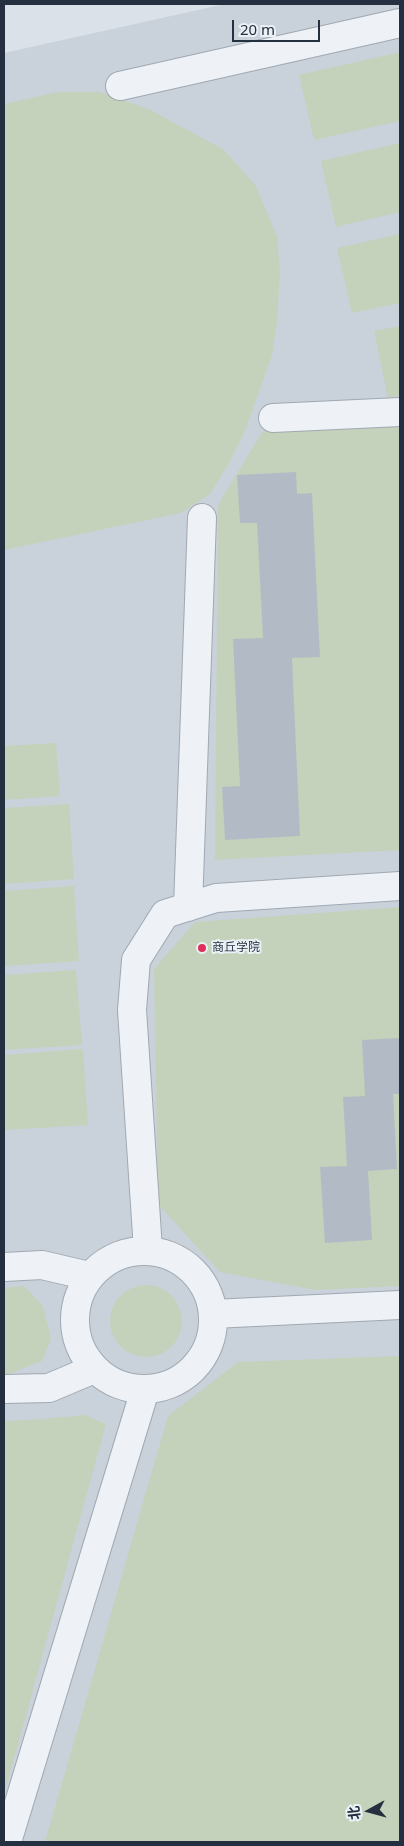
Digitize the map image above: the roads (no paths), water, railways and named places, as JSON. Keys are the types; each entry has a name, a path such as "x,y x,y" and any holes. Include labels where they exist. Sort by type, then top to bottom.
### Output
{"lane":[{"path":"120,86 400,23"},
{"path":"273,418 400,412"},
{"path":"188,906 202,518"},
{"path":"148,1250 132,1010 136,960 165,914 216,898 400,886"},
{"path":"148,1250 164,1253 179,1260 193,1270 203,1283 210,1298 213,1314 212,1332 208,1348 199,1363 187,1375 173,1384 157,1389 145,1390 123,1387 107,1380 94,1369 84,1355 77,1340 74,1323 76,1306 81,1290 89,1276 101,1265 116,1256 131,1251 148,1250"},
{"path":"4,1267 42,1265 89,1276"},
{"path":"213,1314 400,1305"},
{"path":"4,1390 49,1388 94,1369"},
{"path":"7,1842 145,1390"}],"place":[{"name":"商丘学院","path":"202,948"}]}
